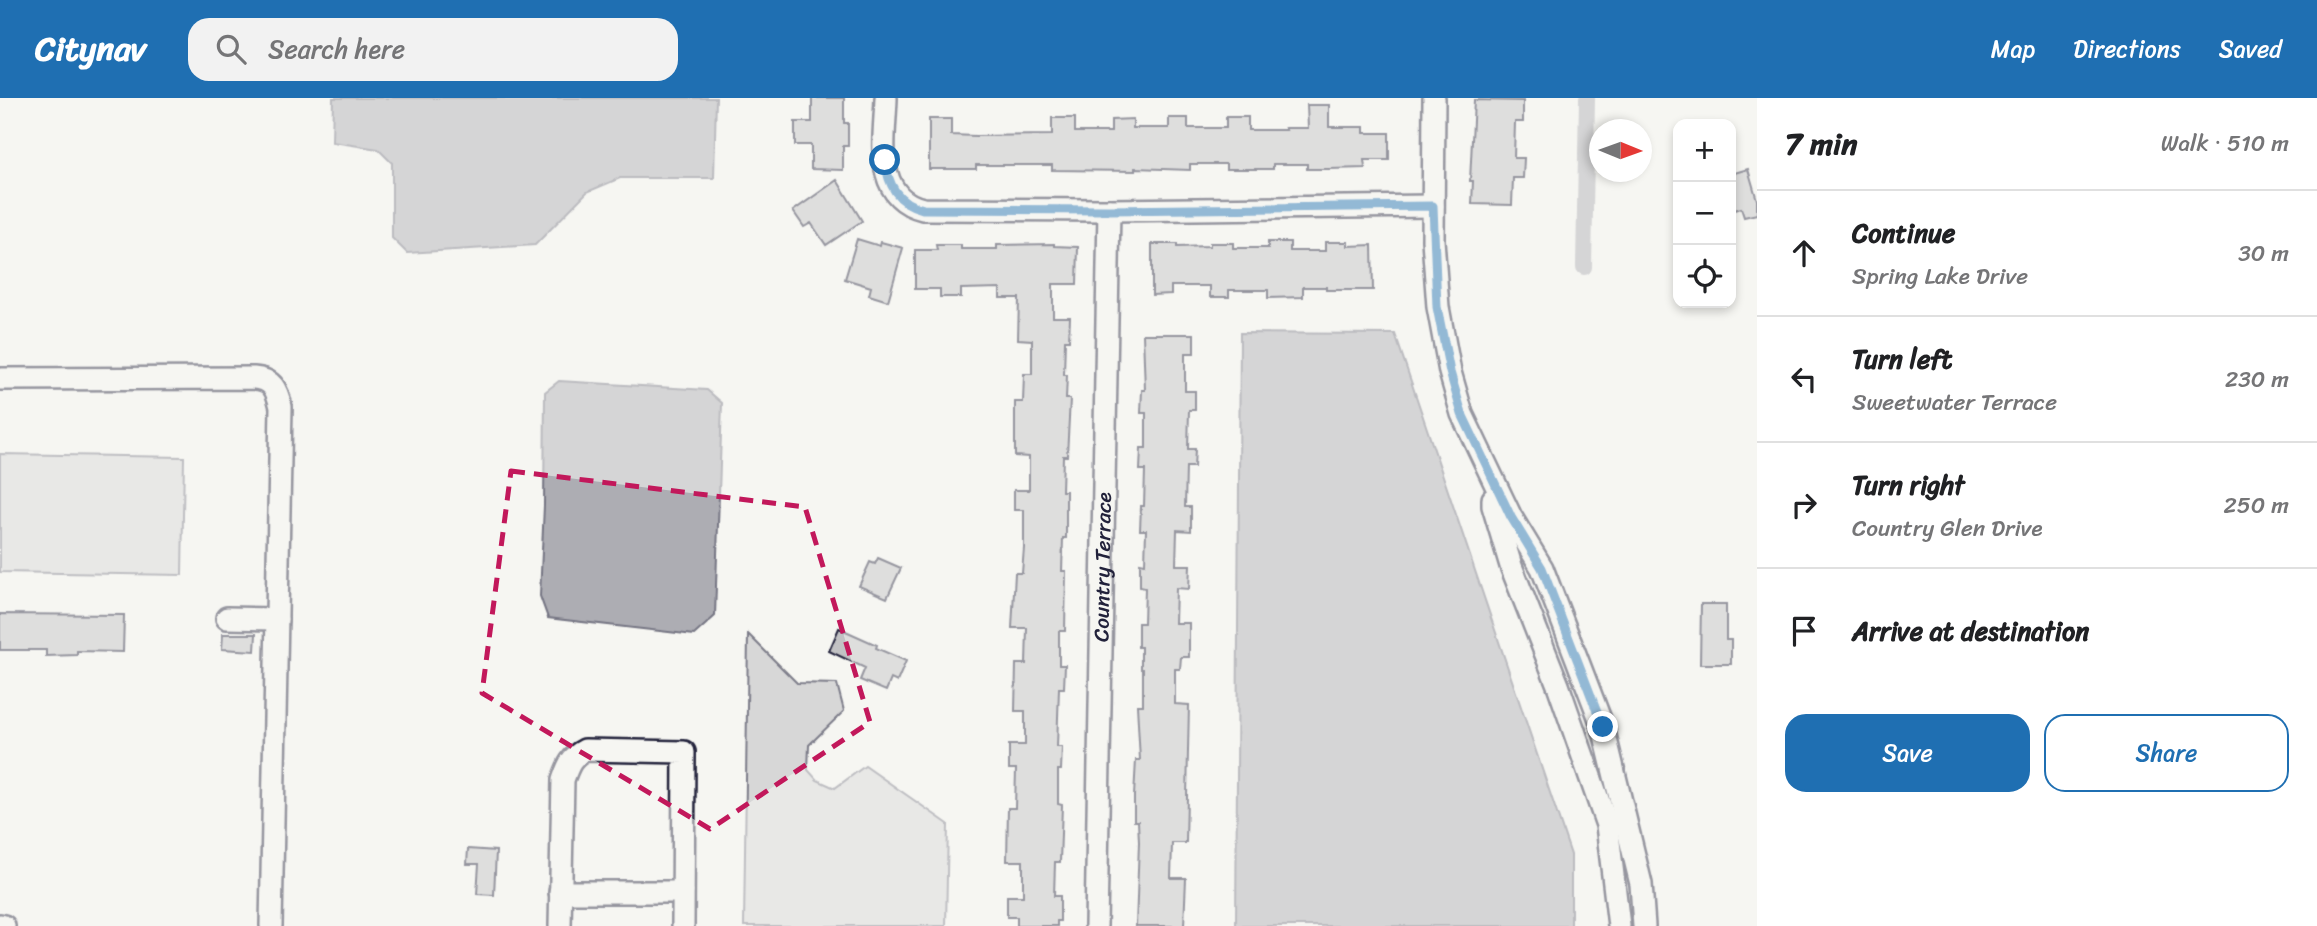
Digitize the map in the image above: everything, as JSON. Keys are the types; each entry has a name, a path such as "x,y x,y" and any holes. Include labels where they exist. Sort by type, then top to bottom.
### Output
{"street":[{"path":"886,98 886,174 900,198 907,204 923,209 1433,206"},
{"path":"1434,98 1433,206 1437,307 1450,372 1462,414 1523,538 1542,568 1603,727 1641,884 1644,926"},
{"name":"Country Terrace","path":"1096,926 1109,210"},
{"path":"0,379 265,378 275,387 281,407 271,926"},
{"path":"1493,480 1493,506 1511,566 1558,685 1607,825 1619,926"},
{"path":"227,618 277,619"},
{"path":"560,926 563,780 575,755 585,750 684,752 682,926"},
{"path":"560,892 683,892"}],"highlighted area":[{"path":"511,471 805,507 870,722 710,829 482,693"}],"shaded area":[{"path":"333,98 716,98 714,178 620,178 587,192 535,245 407,253 392,238 392,163 378,149 332,142"},
{"path":"1240,333 1395,334 1571,855 1571,926 1236,926"},
{"path":"559,381 707,390 722,403 715,616 694,635 548,618 540,596 545,392"},
{"path":"0,454 184,457 182,575 0,572"},
{"path":"748,634 797,683 837,684 844,711 809,745 808,770 817,780 835,788 865,766 948,824 946,926 744,926"}],"building":[{"path":"812,98 844,98 848,146 843,146 843,170 811,169 811,145 795,145 795,122 812,122"},
{"path":"1474,100 1523,101 1523,122 1515,122 1514,158 1524,158 1523,178 1513,178 1512,205 1472,204 1473,181 1470,181"},
{"path":"1307,105 1329,105 1329,127 1364,127 1364,133 1389,133 1389,160 1364,160 1365,168 1329,169 1307,169 1307,164 1273,164 1273,169 1226,169 1226,164 1190,164 1190,170 1052,170 1052,165 976,165 976,169 929,169 929,119 951,119 951,135 976,136 1052,135 1052,118 1075,118 1075,132 1111,132 1111,120 1133,119 1133,128 1169,128 1169,118 1188,118 1188,128 1226,128 1226,117 1248,117 1248,130 1286,130 1285,128 1308,128"},
{"path":"1748,169 1757,200 1757,214 1744,217 1741,208 1736,210 1736,173"},
{"path":"837,180 862,221 826,245 811,223 804,227 793,211"},
{"path":"857,239 880,246 881,242 903,248 888,301 869,295 871,287 845,279"},
{"path":"1268,242 1290,242 1290,251 1325,251 1325,242 1348,242 1348,246 1372,245 1373,290 1303,287 1303,297 1268,298 1268,290 1229,290 1229,297 1210,297 1210,286 1171,286 1171,294 1152,295 1152,244 1177,244 1177,247 1233,243 1233,248 1268,248"},
{"path":"1054,244 1078,247 1077,284 1053,284 1053,317 1070,317 1069,340 1065,340 1066,399 1070,399 1062,491 1066,491 1066,538 1063,538 1062,571 1066,571 1065,631 1059,631 1059,665 1065,665 1064,688 1059,688 1057,747 1062,747 1061,770 1058,770 1058,804 1062,805 1060,862 1055,862 1054,896 1060,896 1060,921 1057,921 1057,926 1017,926 1017,917 1007,917 1007,896 1023,896 1023,861 1007,861 1008,808 1015,808 1016,769 1009,769 1009,745 1025,745 1025,711 1015,711 1016,664 1026,664 1027,628 1012,628 1015,573 1022,573 1024,548 1024,510 1014,510 1014,490 1029,490 1029,457 1015,456 1015,402 1023,402 1024,374 1032,374 1032,340 1018,339 1019,298 1000,298 1000,288 961,289 961,297 940,297 940,289 915,289 915,250 937,250 936,245 961,245 961,249 997,249 997,245"},
{"path":"1143,334 1194,334 1194,353 1185,353 1185,391 1195,391 1195,410 1189,410 1188,449 1195,449 1194,467 1186,467 1185,507 1191,507 1191,531 1177,530 1176,565 1190,565 1189,589 1176,588 1175,623 1189,623 1189,657 1181,657 1180,669 1175,669 1175,704 1189,705 1186,843 1172,843 1171,878 1186,878 1184,926 1136,926 1139,842 1138,821 1134,821 1134,796 1136,760 1140,760 1137,705 1143,705 1143,669 1141,647 1138,647 1138,623 1144,623 1145,588 1140,587 1140,563 1145,564 1146,530 1140,530 1145,470 1140,470 1141,448 1146,448 1146,413 1141,413 1142,390 1145,390"},
{"path":"878,558 901,568 887,598 859,586 870,562 875,564"},
{"path":"1701,604 1726,604 1726,640 1731,640 1731,664 1700,664"},
{"path":"0,614 124,615 123,652 77,651 77,655 46,656 46,650 0,650"},
{"path":"839,628 906,661 897,682 891,679 886,691 860,680 865,668 829,651"},
{"path":"223,634 256,634 255,651 222,649"},
{"path":"468,849 496,851 494,895 477,894 479,864 467,864"}],"waterway":[{"path":"1584,267 1587,98"}],"route":[{"path":"885,160 886,174 895,192 907,204 923,209 1433,206 1437,307 1450,372 1462,414 1511,517 1542,568 1603,727"}]}
